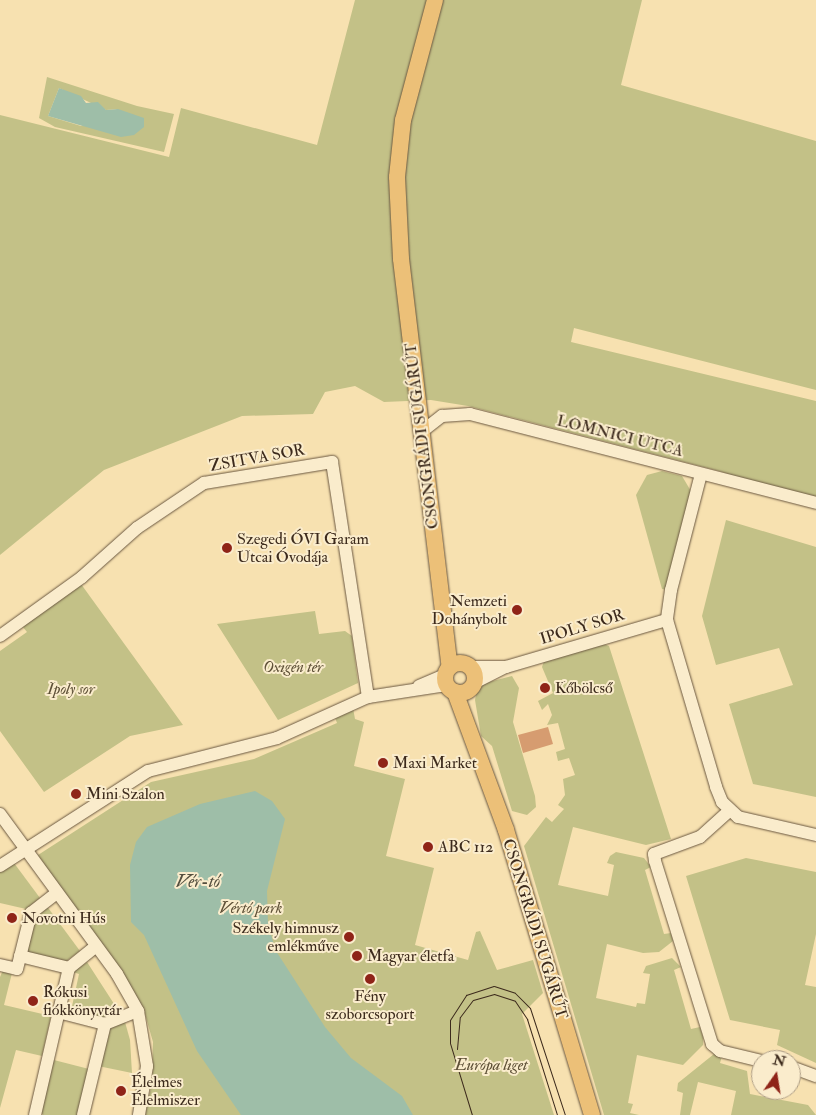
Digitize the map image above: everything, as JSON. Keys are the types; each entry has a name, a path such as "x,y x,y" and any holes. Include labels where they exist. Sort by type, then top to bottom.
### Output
{"main road":[{"name":"CSONGRÁDI SUGÁRÚT","path":"435,0 400,137 397,177 400,259 420,433 444,613 477,744 592,1115"}],"street":[{"name":"LOMNICI UTCA","path":"420,433 436,419 456,412 816,503"},
{"name":"ZSITVA SOR","path":"0,636 82,577 137,528 204,483 332,462 368,697"},
{"path":"701,474 667,606 667,620 716,787 729,811 750,822 816,835"},
{"name":"IPOLY SOR","path":"0,866 25,848 148,771 277,738 368,697 506,667 667,620"},
{"path":"729,811 700,837 654,854 680,950 712,1044 720,1051 751,1059"},
{"path":"0,814 96,946 138,1011 147,1046 148,1066 139,1115"},
{"path":"0,965 17,969 31,913 57,893"},
{"path":"35,1115 69,968 96,946"},
{"path":"20,956 69,968"},
{"path":"58,1012 105,1024 138,1011"},
{"path":"83,1115 105,1024"},
{"path":"801,1071 816,1076"}],"green space":[{"path":"355,0 642,0 621,85 816,141 816,390 574,328 571,342 816,401 816,504 719,471 468,406 431,400 384,402 355,386 325,392 313,414 242,416 104,470 0,555 0,115 169,157 181,108 317,145"},
{"path":"47,77 137,106 174,114 164,152 55,127 39,118","holes":["59,88 106,110 118,109 81,126 48,116"]},
{"path":"662,471 682,476 695,498 671,590 662,589 636,495 647,475"},
{"path":"726,520 816,547 816,797 753,784 729,704 793,685 779,648 716,665 702,616"},
{"name":"Ipoly sor","path":"81,584 183,725 130,736 44,792 0,731 0,651 27,632 22,626"},
{"name":"Oxigén tér","path":"315,611 319,634 345,631 352,636 358,683 278,720 217,624"},
{"path":"602,643 609,646 671,839 646,845 573,827 558,885 608,896 614,865 607,863 610,856 616,852 644,858 651,867 645,870 664,934 671,933 673,941 659,952 643,953 607,944 596,998 636,1007 637,1003 645,1004 650,974 643,973 646,966 672,958 681,967 674,970 691,1029 700,1027 703,1037 703,1045 683,1065 637,1055 628,1103 633,1104 630,1113 639,1115 604,1115 524,846 546,817 552,822 564,809 558,805 565,795 563,779 575,775 569,758 558,761 556,752 565,749 558,723 547,725 552,715 548,704 542,710 538,701 553,693 542,667 544,661"},
{"path":"512,676 519,688 513,722 535,796 536,807 527,815 512,811 492,746 481,736 475,700 477,690 485,683"},
{"name":"Vértó park","path":"353,708 355,719 364,722 354,766 405,779 386,856 434,868 415,945 468,960 476,932 480,931 497,970 533,960 543,993 522,1014 554,1115 145,1115 152,1083 153,1042 143,1007 38,855 151,782 254,759 337,723 334,715"},
{"path":"746,858 816,872 816,934 805,985 816,987 816,1063 801,1056 801,1050 788,1050 777,1045 780,1030 730,1020 686,876"},
{"path":"14,863 40,898 26,909 0,903 0,871"},
{"path":"46,905 80,951 65,962 26,953 35,914"},
{"path":"87,962 118,1010 103,1018 71,1011 79,974 73,972"},
{"path":"3,970 12,973 4,1005 51,1016 42,1056 16,1050 0,1108 0,977"},
{"path":"125,1022 130,1040 132,1073 98,1066 107,1029"},
{"path":"714,1054 722,1056 720,1063 747,1071 751,1100 782,1100 808,1105 816,1115 731,1115 736,1091 698,1082 690,1115 680,1115 683,1093 677,1091 678,1083"},
{"path":"50,1059 89,1069 78,1115 43,1115 40,1111"}],"water":[{"path":"59,88 81,96 86,103 98,102 106,110 118,109 144,118 144,127 134,135 121,137 48,116"},
{"name":"Vér-tó","path":"255,791 272,801 285,819 267,891 268,925 276,951 325,1027 351,1058 402,1096 413,1115 241,1115 197,1051 144,935 131,922 130,865 136,842 147,827 200,804"}],"building":[{"path":"548,727 553,744 523,753 518,735"}],"tram line":[{"path":"472,1115 450,1043 450,1020 466,995 494,986 515,993 530,1008 565,1115"},
{"path":"457,1049 460,1017 473,1000 494,994 515,1001 527,1019 557,1115"}],"place":[{"name":"Szegedi ÓVI Garam Utcai Óvodája","path":"227,548"},
{"name":"Nemzeti Dohánybolt","path":"517,610"},
{"name":"Kőbölcső","path":"545,688"},
{"name":"Maxi Market","path":"383,763"},
{"name":"Mini Szalon","path":"76,794"},
{"name":"ABC 112","path":"428,847"},
{"name":"Novotni Hús","path":"12,918"},
{"name":"Székely himnusz emlékműve","path":"349,937"},
{"name":"Magyar életfa","path":"357,956"},
{"name":"Fény szoborcsoport","path":"370,979"},
{"name":"Rókusi fiókkönyvtár","path":"33,1001"},
{"name":"Élelmes Élelmiszer","path":"121,1091"}],"park label":[{"name":"Európa liget","path":"491,1065"}]}
